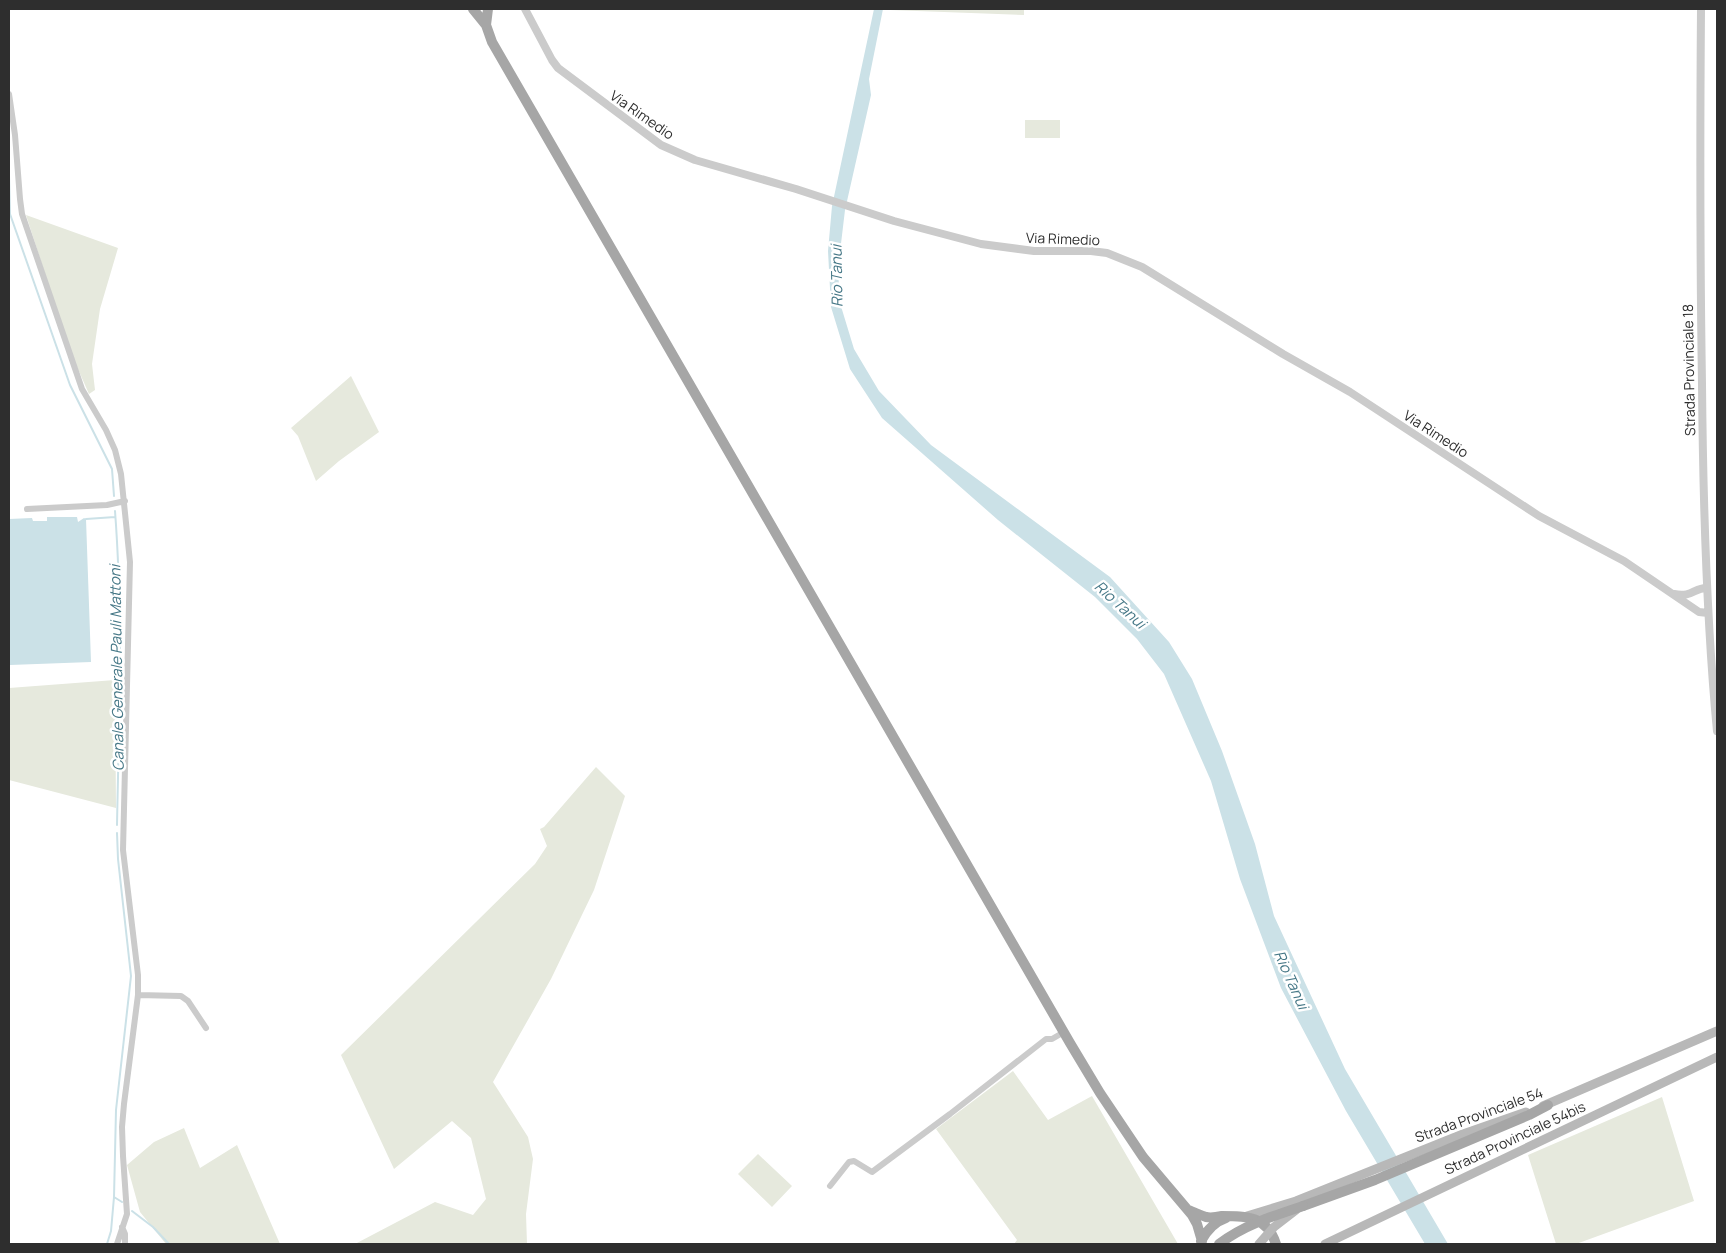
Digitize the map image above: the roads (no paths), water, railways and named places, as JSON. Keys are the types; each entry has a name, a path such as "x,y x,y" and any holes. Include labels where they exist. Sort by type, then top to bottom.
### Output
{"main road":[{"path":"473,9 486,25 492,42 1100,1093 1143,1157 1188,1210 1197,1224 1201,1242"},
{"path":"486,25 488,9"},
{"name":"Strada Provinciale 54","path":"1548,1105 1717,1032"},
{"name":"Strada Provinciale 54bis","path":"1325,1244 1717,1057"},
{"path":"1219,1244 1251,1225 1375,1180 1430,1152 1529,1116 1548,1105"},
{"name":"Strada Provinciale 54","path":"1247,1216 1280,1207 1372,1171 1430,1152"},
{"path":"1259,1244 1279,1223 1303,1206"},
{"path":"1188,1210 1207,1217 1247,1216 1264,1225 1272,1234 1276,1244"},
{"path":"1201,1242 1214,1224 1232,1216"}],"street":[{"name":"Via Rimedio","path":"525,9 558,68 661,146 695,160 823,197 928,231 981,244 1034,251 1091,251 1107,253 1142,267 1283,354 1350,392 1539,516 1624,561 1700,612 1708,613"},
{"name":"Strada Provinciale 18","path":"1701,9 1699,197 1703,456 1708,613 1717,731"},
{"path":"9,94 15,135 22,214 82,389 106,430 115,450 122,474 125,501 130,562 123,850 137,957 138,995 124,1104 123,1156 127,1214 117,1244"},
{"path":"27,509 107,505 125,501"},
{"path":"1671,593 1682,596 1690,595 1703,588 1707,588"},
{"path":"138,995 182,996 188,1001 198,1021 206,1028"},
{"path":"830,1186 849,1162 854,1161 872,1172 950,1114 1046,1038 1052,1039 1064,1032"},
{"path":"122,1227 125,1234 125,1244"}],"water":[{"name":"Rio Tanui","path":"874,9 883,9 869,79 871,95 845,210 838,269 840,303 854,349 879,391 931,445 1110,577 1169,642 1192,679 1222,751 1255,844 1274,916 1345,1069 1448,1244 1425,1244 1346,1111 1281,988 1240,879 1211,781 1164,674 1137,639 1095,597 998,520 882,418 850,369 831,307 828,251 832,206"},
{"path":"47,517 77,517 78,522 84,518 86,519 91,662 10,665 9,519 32,518 33,521 47,521"}],"waterway":[{"name":"Canale Generale Pauli Mattoni","path":"9,175 10,214 70,385 112,469 114,496"},
{"name":"Canale Generale Pauli Mattoni","path":"115,511 120,629 117,825"},
{"path":"86,519 115,517"},
{"name":"Canale Generale Pauli Mattoni","path":"107,1244 111,1231 114,1197 116,1110 131,976 118,859 117,833"},
{"name":"Canale Generale Pauli Mattoni","path":"114,1197 122,1202"},
{"name":"Canale Generale Pauli Mattoni","path":"132,1211 153,1227 169,1244"}]}
